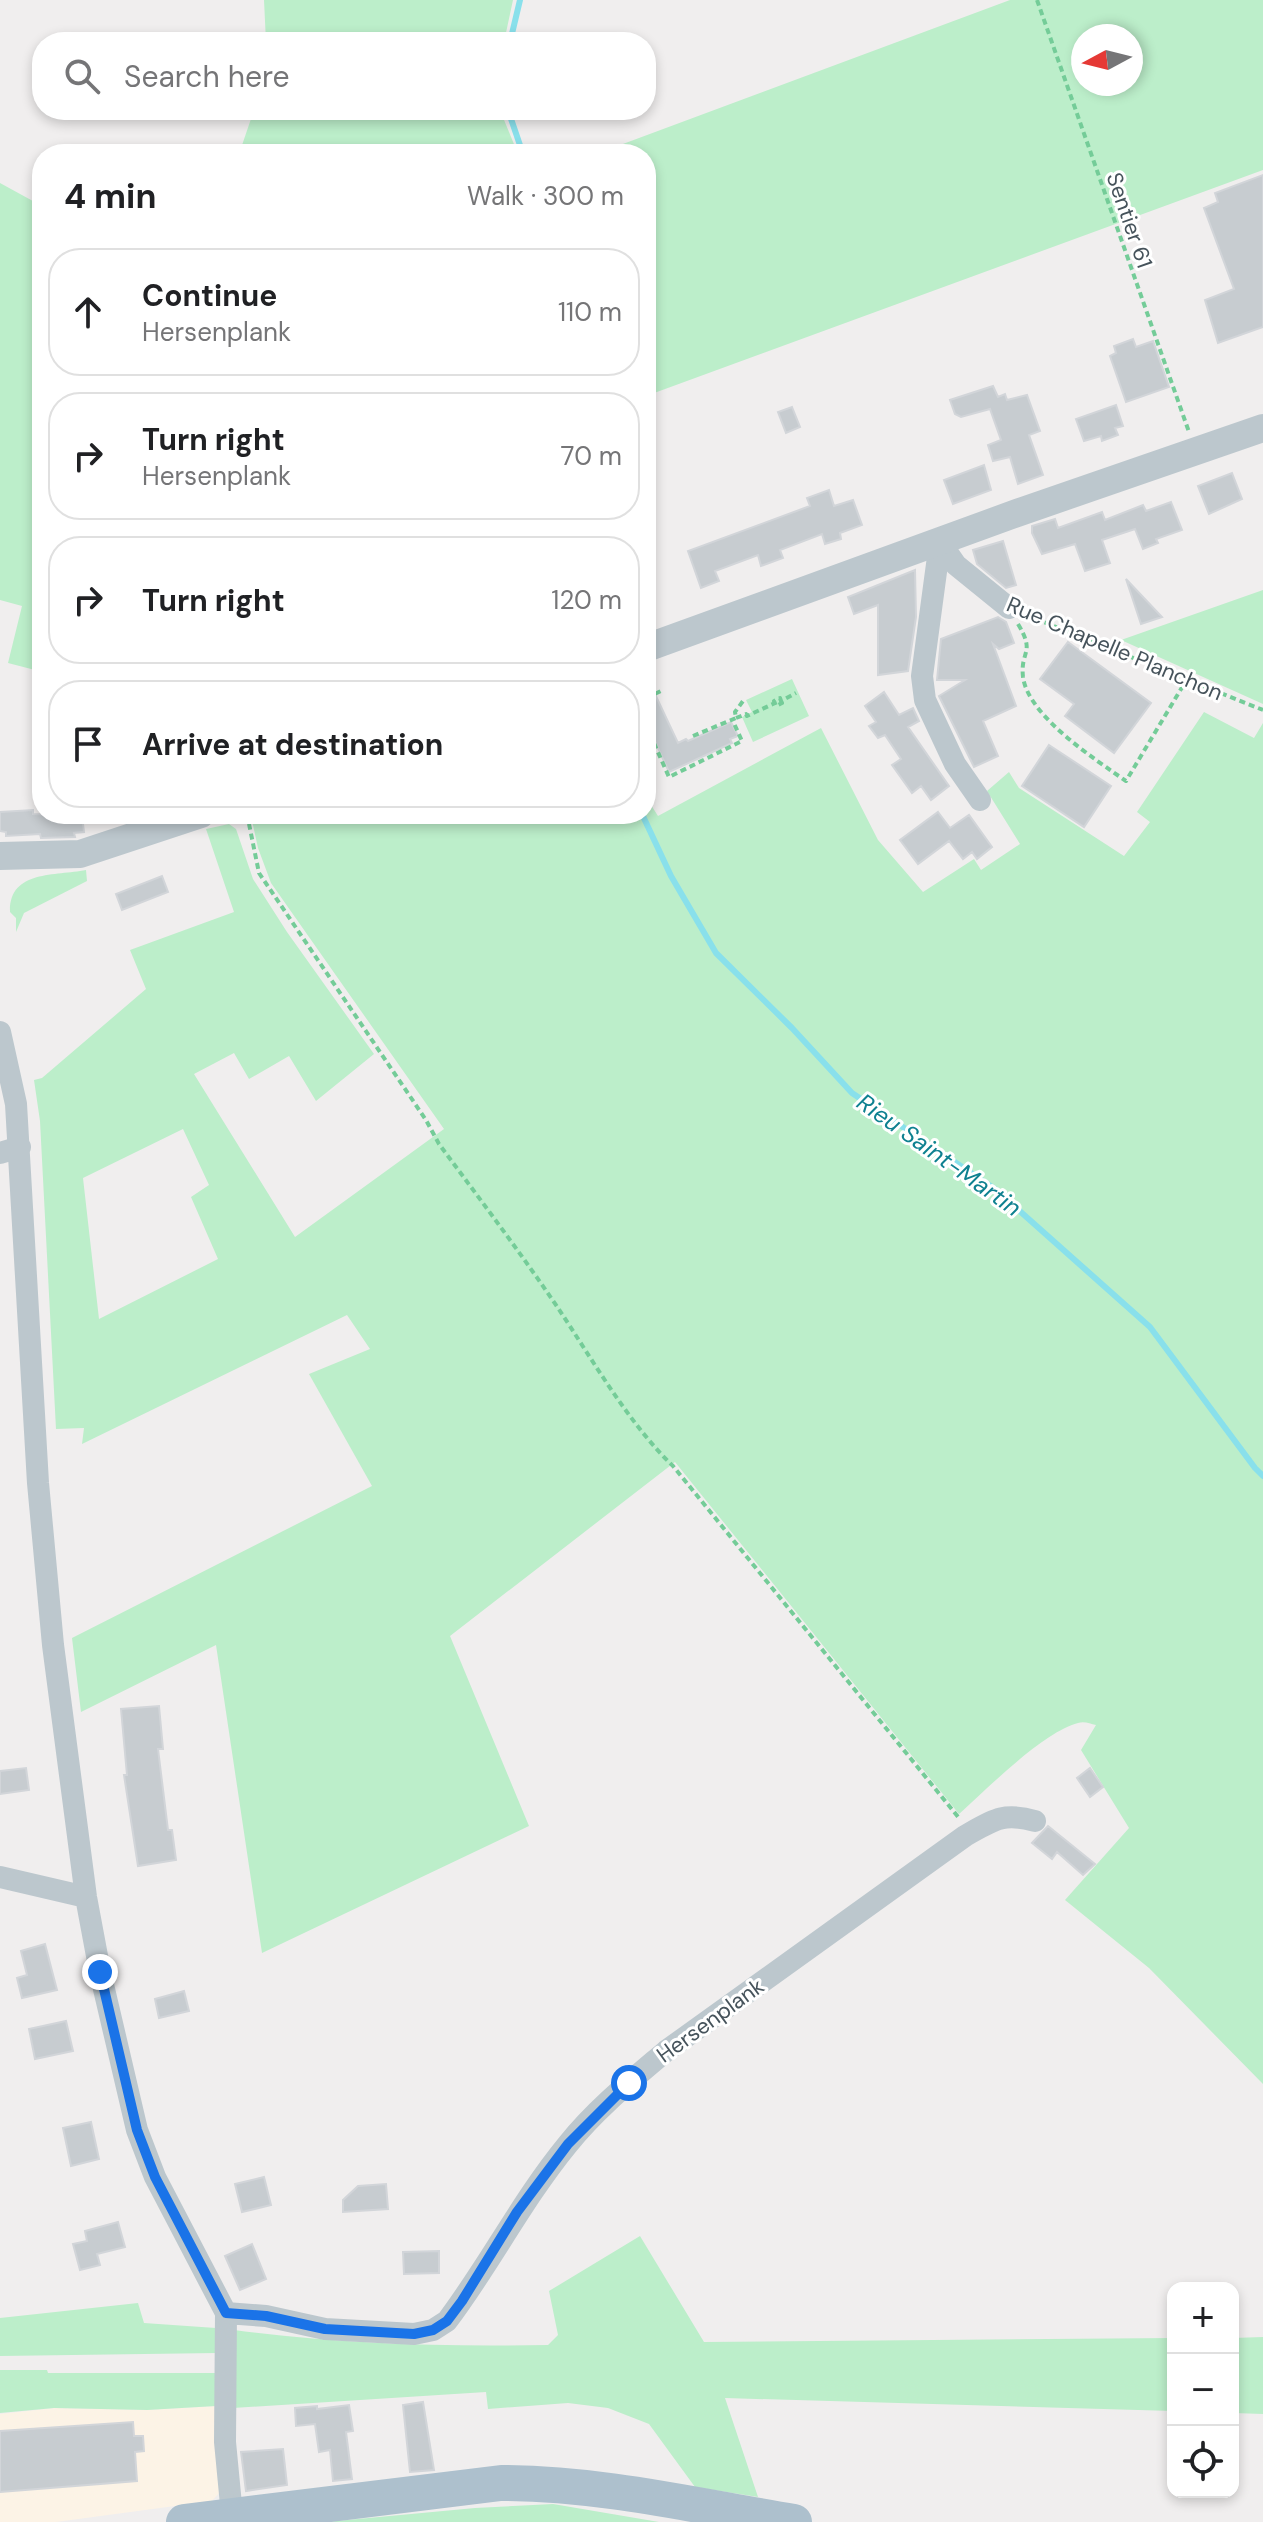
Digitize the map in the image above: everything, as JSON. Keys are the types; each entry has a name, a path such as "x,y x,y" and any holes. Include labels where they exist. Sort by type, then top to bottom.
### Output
{"main road":[{"path":"184,2522 232,2515 308,2514 501,2483 541,2483 613,2492 794,2522"}],"street":[{"path":"656,644 1263,428"},
{"path":"940,542 922,676 925,700 955,764 980,800"},
{"name":"Rue Chapelle Planchon","path":"940,542 956,565 1009,608"},
{"path":"0,856 80,854 171,824"},
{"path":"0,1032 15,1094 10,1150 38,1483 55,1659 86,1897 137,2130 155,2177 226,2313 225,2442 232,2515"},
{"name":"Hersenplank","path":"226,2313 266,2316 325,2329 414,2334 433,2330 447,2321 517,2212 568,2144 599,2110 666,2051 965,1836 990,1822 1015,1816 1035,1821"},
{"path":"0,1877 86,1897"}],"path":[{"name":"Sentier 61","path":"1037,0 1196,450"},
{"path":"1009,608 1028,641 1023,677 1031,697 1056,728 1086,754 1126,781 1187,679"},
{"name":"Rue Chapelle Planchon","path":"1009,608 1263,710"},
{"path":"656,693 663,690"},
{"path":"693,736 796,693"},
{"path":"656,748 669,777 742,741 734,718 743,701"},
{"path":"249,824 259,873 426,1120 439,1144 659,1453 948,1803 965,1825 965,1836"}],"shaded area":[{"path":"216,2406 221,2491 212,2501 56,2522 0,2522 0,2414 55,2408 147,2410"}],"green space":[{"path":"264,0 513,0 506,32 266,32"},
{"path":"1010,0 1263,0 1263,170 656,392 656,144 623,144"},
{"path":"251,120 504,120 514,144 242,144"},
{"path":"0,183 32,201 32,669 8,663 22,606 0,600"},
{"path":"1263,590 1263,704 1121,640"},
{"path":"792,679 809,716 753,742 742,717 752,712 746,700"},
{"path":"1204,712 1254,738 1263,723 1263,2084 1149,1968 1065,1900 1129,1828 1081,1750 1096,1725 1085,1722 1064,1728 1016,1762 959,1814 675,1462 450,1636 529,1826 262,1953 216,1645 81,1712 72,1638 372,1486 309,1374 370,1349 347,1315 82,1444 84,1428 56,1429 40,1121 34,1080 42,1078 146,989 130,950 234,912 206,829 229,824 236,829 253,879 374,1054 316,1101 289,1056 249,1079 234,1053 194,1074 295,1237 444,1129 271,883 253,824 656,824 656,813 658,816 821,728 878,840 923,892 974,859 981,870 1020,844 987,791 1009,772 1019,788 1124,856 1150,822 1137,812","holes":["183,1129 209,1185 191,1197 218,1259 99,1319 83,1178"]},
{"path":"86,870 87,881 24,913 16,932 16,918 10,912 17,889 36,878"},
{"path":"640,2236 704,2342 1167,2338 1167,2411 725,2398 758,2497 695,2487 649,2424 608,2408 568,2403 488,2409 486,2392 233,2408 234,2330 390,2344 548,2345 558,2335 549,2291"},
{"path":"138,2303 144,2323 216,2328 217,2353 0,2356 0,2318"},
{"path":"1263,2337 1263,2414 1239,2413 1239,2338"},
{"path":"0,2370 216,2373 216,2406 147,2410 54,2408 0,2413"},
{"path":"553,2504 659,2522 326,2522 475,2508"}],"building":[{"path":"1263,175 1263,327 1218,343 1205,300 1234,289 1204,208 1218,202 1215,193"},
{"path":"1133,339 1136,347 1153,341 1169,387 1126,402 1110,356 1116,353 1114,346"},
{"path":"993,386 998,397 1005,394 1007,400 1027,395 1040,431 1029,435 1043,475 1018,484 1010,457 993,461 988,445 1001,440 990,409 961,417 955,414 950,400"},
{"path":"1116,405 1123,426 1115,428 1118,435 1102,441 1101,436 1084,441 1076,419"},
{"path":"792,407 800,427 786,433 778,412"},
{"path":"984,465 991,490 953,504 944,480"},
{"path":"1232,473 1242,499 1209,514 1198,486"},
{"path":"829,490 834,506 853,500 862,525 840,533 841,539 825,544 822,534 780,550 783,558 761,566 758,555 715,571 719,581 701,588 688,551 810,506 807,498"},
{"path":"1171,502 1182,530 1156,539 1158,543 1143,549 1135,529 1102,540 1110,563 1085,571 1075,544 1042,554 1032,533 1032,526 1055,519 1058,528 1102,512 1105,520 1143,505 1146,511"},
{"path":"1003,541 1016,585 1006,588 977,564 973,550"},
{"path":"915,570 916,617 908,671 878,675 878,605 854,614 848,597"},
{"path":"1126,579 1162,617 1141,624"},
{"path":"998,617 1006,622 1014,643 999,649 993,644 1016,706 983,721 998,756 974,767 939,696 965,680 937,680 941,639"},
{"path":"1068,642 1151,703 1114,753 1065,716 1074,704 1040,679"},
{"path":"884,692 899,715 913,708 919,721 908,727 949,786 931,800 921,786 912,793 892,765 901,759 885,735 878,738 869,726 876,722 865,706"},
{"path":"656,696 678,743 731,722 738,736 730,739 732,743 669,772 656,744"},
{"path":"1049,745 1111,786 1084,827 1022,786"},
{"path":"32,810 32,824 83,824 84,832 74,833 75,837 41,838 40,834 6,836 6,832 0,831 0,812"},
{"path":"938,812 950,828 969,815 992,847 977,859 972,852 963,859 949,841 918,864 900,840"},
{"path":"162,876 168,892 122,910 116,894"},
{"path":"159,1706 163,1749 158,1749 168,1830 172,1830 176,1860 138,1866 124,1775 127,1775 121,1709"},
{"path":"26,1768 29,1790 0,1794 0,1771"},
{"path":"1090,1768 1103,1787 1090,1797 1077,1778"},
{"path":"1048,1826 1095,1864 1083,1875 1057,1852 1052,1859 1032,1843"},
{"path":"45,1944 57,1990 22,1998 17,1978 27,1975 21,1951"},
{"path":"184,1991 189,2011 159,2018 155,1999"},
{"path":"66,2021 73,2051 35,2059 29,2029"},
{"path":"91,2122 99,2159 71,2166 63,2128"},
{"path":"264,2177 271,2205 242,2212 235,2184"},
{"path":"386,2184 388,2209 343,2212 343,2200 358,2186"},
{"path":"118,2222 125,2247 97,2254 100,2265 80,2270 73,2244 87,2241 85,2231"},
{"path":"252,2244 266,2279 240,2290 225,2256"},
{"path":"439,2251 439,2273 404,2274 403,2252"},
{"path":"423,2402 434,2470 410,2472 403,2405"},
{"path":"349,2405 353,2431 346,2432 352,2479 333,2481 330,2450 319,2452 315,2424 296,2426 295,2408"},
{"path":"133,2422 134,2436 143,2436 144,2451 135,2452 137,2481 0,2492 0,2431"},
{"path":"283,2449 287,2485 246,2491 241,2452"}],"waterway":[{"name":"Rieu Saint-Martin","path":"512,32 520,0"},
{"name":"Rieu Saint-Martin","path":"511,120 520,144"},
{"name":"Rieu Saint-Martin","path":"647,824 671,876 716,953 852,1093 995,1189 1150,1327 1263,1476"}],"route":[{"path":"100,1972 137,2130 155,2177 226,2313 266,2316 325,2329 414,2334 433,2330 447,2321 462,2301 517,2212 568,2144 629,2083"}]}
